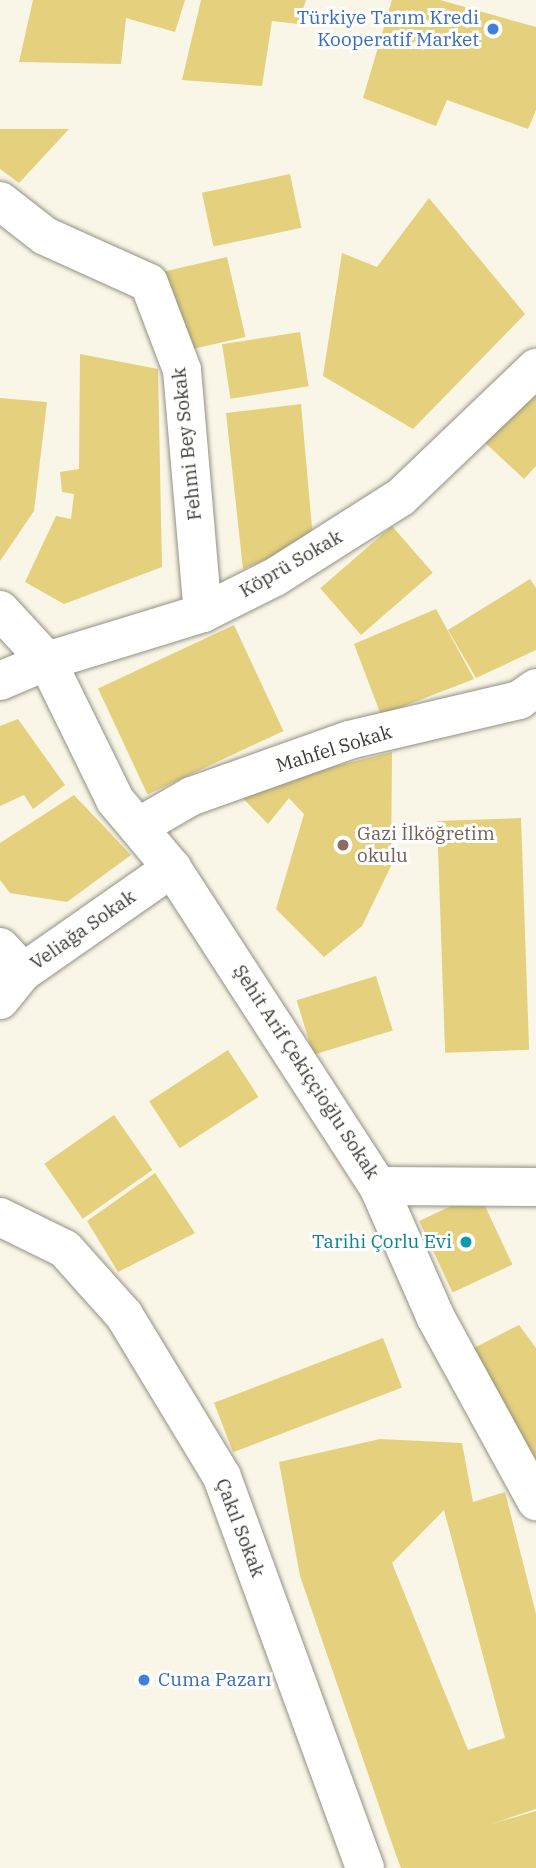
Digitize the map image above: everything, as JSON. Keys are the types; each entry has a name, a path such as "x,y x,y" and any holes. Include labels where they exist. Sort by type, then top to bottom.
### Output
{"street":[{"name":"Fehmi Bey Sokak","path":"0,201 45,236 149,284 182,370 203,613"},
{"name":"Köprü Sokak","path":"0,681 47,661 203,613 275,577 401,497 536,368"},
{"name":"Şehit Arif Çekiççioğlu Sokak","path":"0,610 47,661 114,800 172,868 378,1185 436,1318 536,1502"},
{"name":"Mahfel Sokak","path":"138,827 191,796 349,740 519,700 536,688"},
{"name":"Veliağa Sokak","path":"8,973 172,868"},
{"path":"378,1185 536,1187"},
{"name":"Çakıl Sokak","path":"0,1217 65,1249 124,1315 222,1477 365,1868"}],"building":[{"path":"33,0 185,0 175,32 126,18 121,64 19,62"},
{"path":"201,0 306,0 298,24 272,21 262,86 182,80"},
{"path":"392,0 440,0 536,27 536,110 528,129 447,100 436,126 363,98"},
{"path":"0,129 69,129 19,183 0,169"},
{"path":"290,174 301,228 213,247 202,193"},
{"path":"429,198 525,314 413,429 323,376 342,253 377,267"},
{"path":"227,257 245,337 176,353 158,273"},
{"path":"300,332 309,386 231,399 222,344"},
{"path":"80,354 158,369 162,567 64,604 25,582 56,516 71,519 74,494 62,492 60,472 79,469"},
{"path":"536,384 536,466 524,479 480,438"},
{"path":"0,398 47,402 34,511 0,561"},
{"path":"301,404 313,539 243,569 226,413"},
{"path":"392,526 433,573 361,635 320,588"},
{"path":"530,579 536,588 536,650 476,678 448,630"},
{"path":"436,609 474,679 381,715 354,644"},
{"path":"234,625 283,731 148,794 98,688"},
{"path":"18,719 65,785 33,809 24,795 0,806 0,726"},
{"name":"Gazi İlköğretim okulu","path":"392,752 391,866 362,926 324,957 276,909 304,814 289,798 268,824 236,791"},
{"path":"74,795 131,855 67,902 10,893 0,880 0,843"},
{"path":"521,818 529,1050 445,1053 437,821"},
{"path":"376,976 393,1031 313,1055 297,1000"},
{"path":"228,1050 258,1097 180,1148 149,1101"},
{"path":"114,1115 152,1170 83,1219 44,1164"},
{"path":"155,1173 195,1233 118,1272 87,1221"},
{"name":"Tarihi Çorlu Evi","path":"479,1193 512,1265 453,1292 419,1221"},
{"path":"519,1325 536,1348 536,1468 474,1348"},
{"path":"383,1338 402,1387 233,1452 214,1403"},
{"path":"380,1439 462,1443 473,1502 505,1492 536,1614 536,1809 488,1825 536,1811 536,1868 401,1868 300,1576 279,1462","holes":["444,1510 505,1738 468,1750 392,1563"]}],"place":[{"name":"Türkiye Tarım Kredi Kooperatif Market","path":"493,29"},
{"name":"Gazi İlköğretim okulu","path":"343,845"},
{"name":"Tarihi Çorlu Evi","path":"466,1242"},
{"name":"Cuma Pazarı","path":"144,1680"}]}
